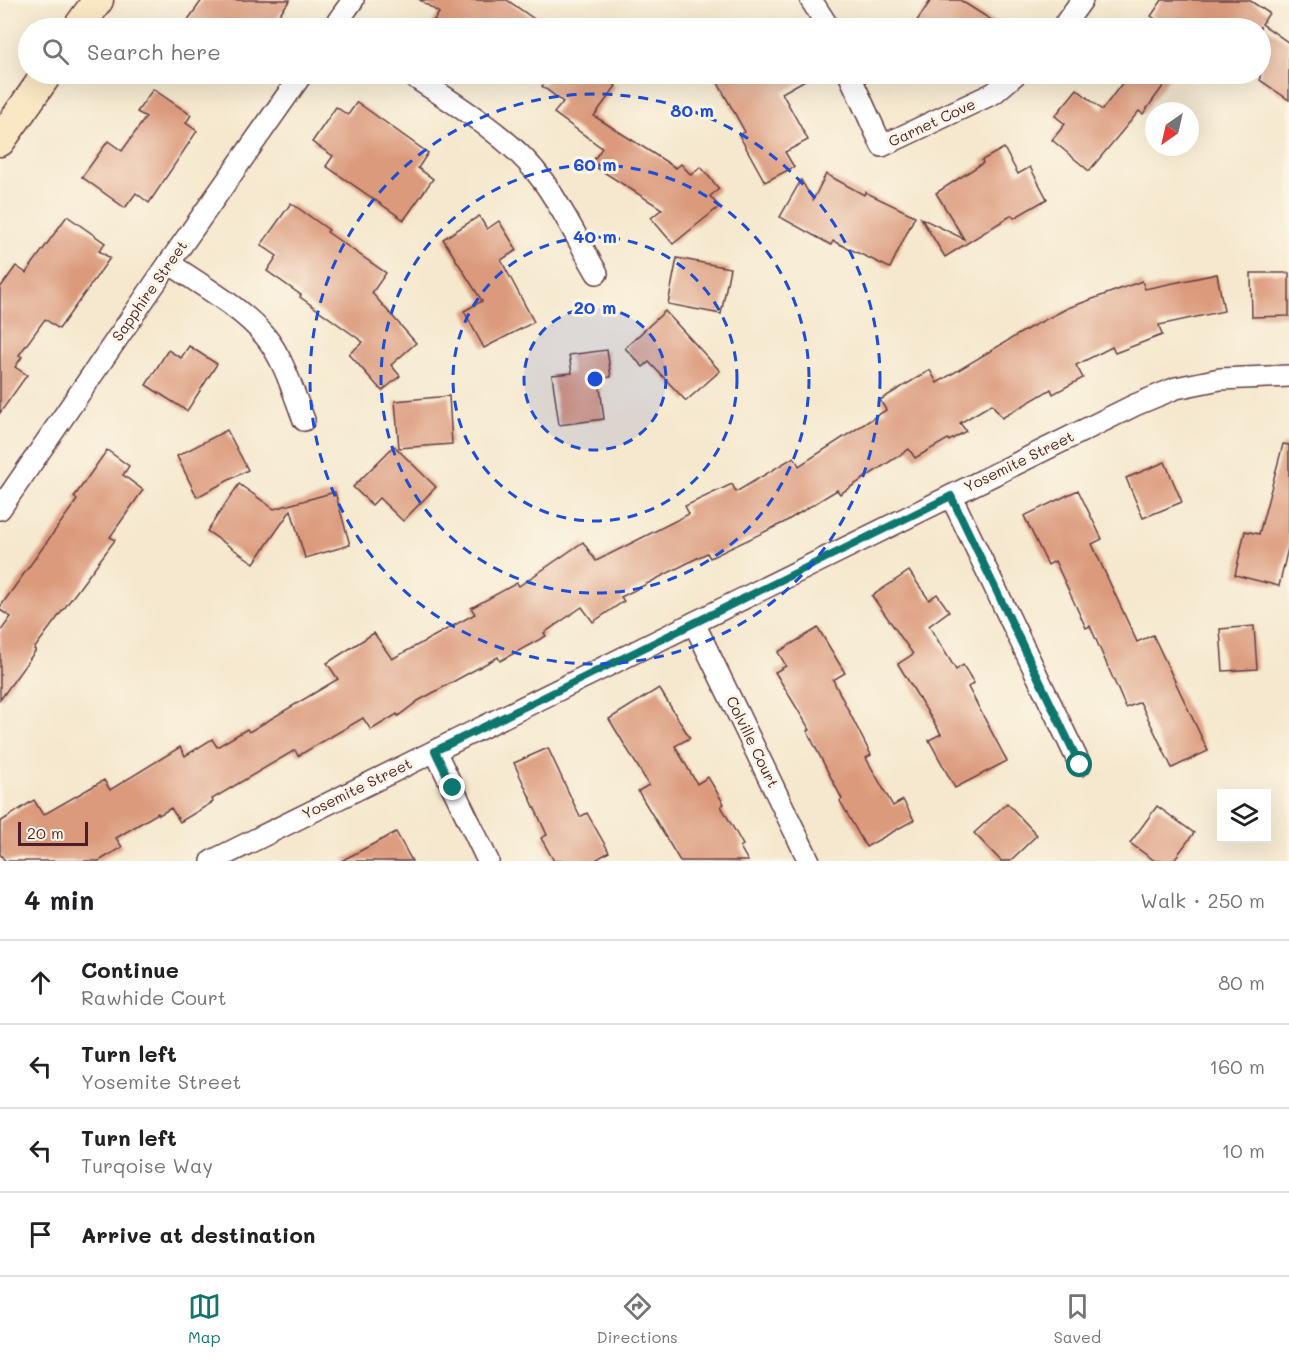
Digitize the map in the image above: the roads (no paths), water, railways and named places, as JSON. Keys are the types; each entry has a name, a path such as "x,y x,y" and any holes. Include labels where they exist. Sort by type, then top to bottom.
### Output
{"main road":[{"path":"85,18 98,0"},
{"path":"0,141 40,84"}],"street":[{"path":"344,18 353,0"},
{"path":"811,0 823,18"},
{"path":"1069,18 1082,0"},
{"name":"Sapphire Street","path":"0,509 169,262 295,84"},
{"path":"425,84 478,120 515,150 543,180 597,273"},
{"name":"Garnet Cove","path":"854,84 882,146 994,93 1005,84"},
{"path":"169,262 241,313 265,336 280,360 304,420"},
{"name":"Yosemite Street","path":"212,861 1136,405 1176,388 1220,379 1289,376"},
{"path":"951,496 1080,765"},
{"name":"Colville Court","path":"694,623 809,861"},
{"path":"435,751 488,861"}]}
